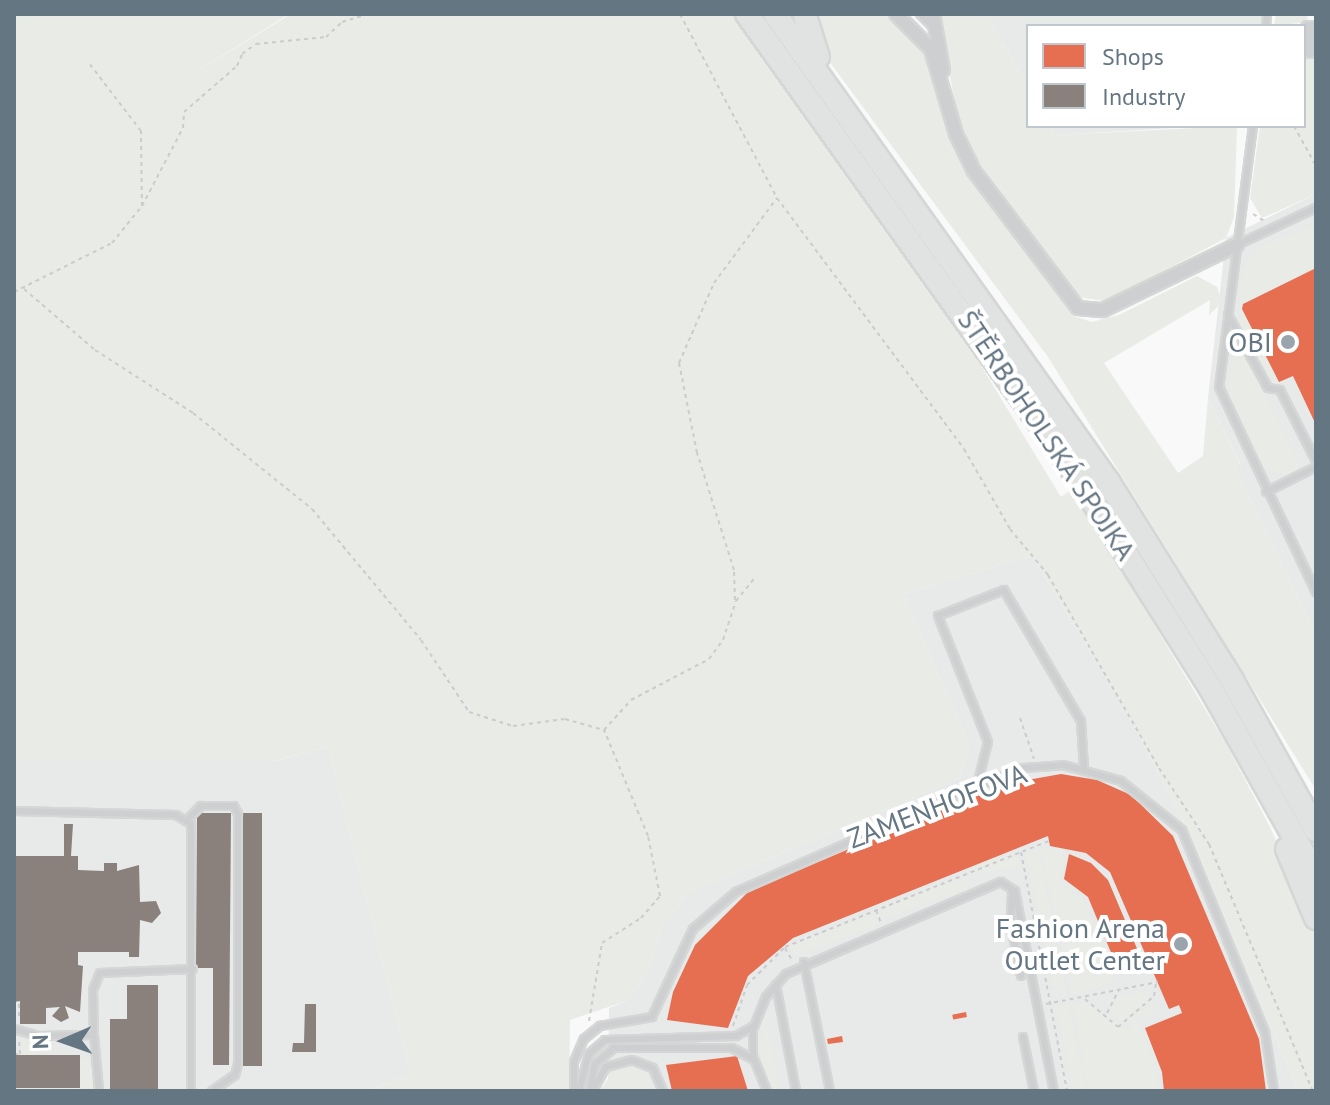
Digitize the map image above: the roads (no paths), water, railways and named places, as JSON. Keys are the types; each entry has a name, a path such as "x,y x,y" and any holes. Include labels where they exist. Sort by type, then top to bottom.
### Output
{"highway":[{"name":"ŠTĚRBOHOLSKÁ SPOJKA","path":"747,14 1077,476 1228,717 1316,876"},
{"name":"ŠTĚRBOHOLSKÁ SPOJKA","path":"775,14 1138,527 1316,830"},
{"path":"805,15 811,45 897,183"},
{"path":"1228,717 1316,918"}],"street":[{"path":"896,14 927,42 943,81 956,134 974,171 1078,308 1103,310 1237,245"},
{"path":"933,14 940,43 943,81"},
{"path":"1310,51 1308,28 1316,28"}],"lane":[{"path":"920,14 940,43"},
{"path":"1253,128 1228,315 1221,401 1316,592"},
{"path":"1237,245 1316,208"},
{"path":"1228,315 1268,388 1280,390 1316,464 1266,492"},
{"path":"977,786 988,742 938,616 1004,590 1081,721 1084,769"},
{"name":"ZAMENHOFOVA","path":"577,1091 577,1053 594,1029 644,1022 657,1012 693,929 736,892 977,786 1036,767 1084,769 1121,781 1182,830 1265,1032 1274,1091"},
{"path":"187,820 201,806 231,806 238,811 238,1064 235,1075 212,1091"},
{"path":"14,811 176,815 187,820 194,837 191,1091"},
{"path":"767,1091 754,1062 754,1026 776,984 804,962 1005,883"},
{"path":"1005,883 1012,892 1011,925 1021,976"},
{"path":"1005,883 1015,891 1054,1091"},
{"path":"804,962 830,1091"},
{"path":"99,1091 93,990 100,973 193,969"},
{"path":"776,984 796,1091"},
{"path":"577,1091 589,1054 605,1040 736,1036 754,1026"},
{"path":"17,1027 39,1036 94,1035"},
{"path":"1023,1037 1034,1091"},
{"path":"591,1091 595,1064 614,1048 732,1048 754,1062"},
{"path":"591,1091 606,1067 632,1060 653,1068 663,1091"}],"place":[{"name":"OBI","path":"1288,342"},
{"name":"Fashion Arena Outlet Center","path":"1181,944"}]}
